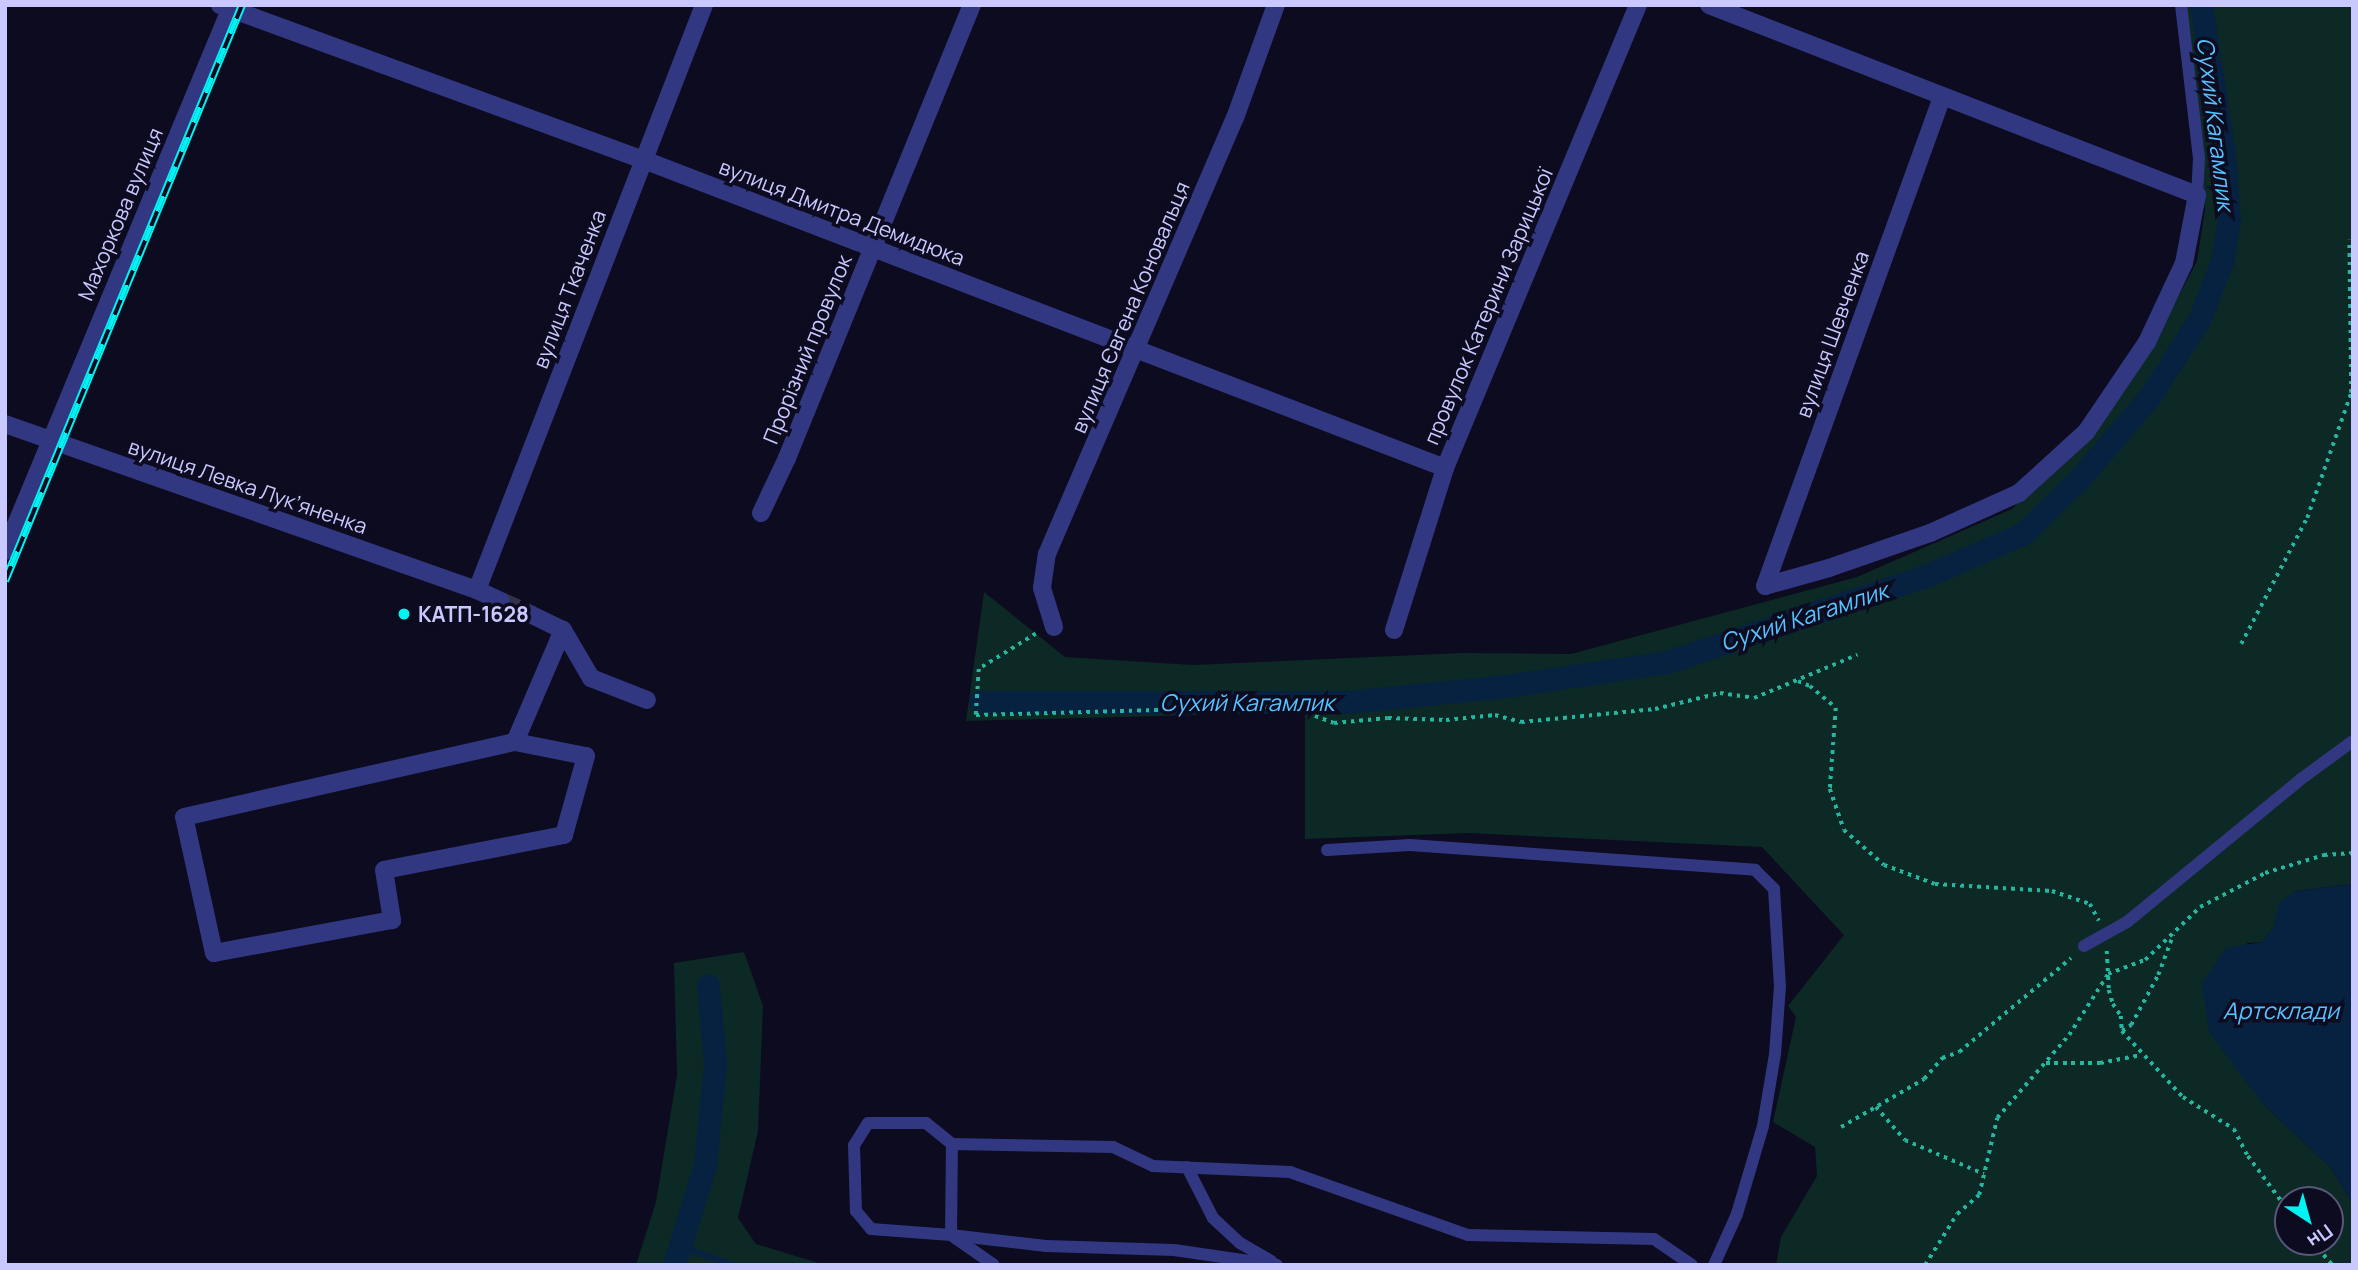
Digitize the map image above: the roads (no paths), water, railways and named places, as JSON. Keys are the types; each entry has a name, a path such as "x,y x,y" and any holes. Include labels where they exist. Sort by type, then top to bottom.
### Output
{"street":[{"name":"вулиця Ткаченка","path":"477,590 704,5"},
{"name":"Прорізний провулок","path":"761,513 787,458 972,5"},
{"name":"вулиця Євгена Коновальця","path":"1055,626 1042,588 1047,554 1235,118 1276,5"},
{"name":"провулок Катерини Зарицької","path":"1394,630 1446,468 1638,5"},
{"path":"1709,5 2197,195"},
{"name":"вулиця Дмитра Демидюка","path":"228,7 644,160 1446,468"},
{"name":"Махоркова вулиця","path":"5,551 228,7"},
{"name":"вулиця Шевченка","path":"1942,97 1765,586 1829,568 1930,533 2019,493 2086,432 2147,342 2184,263 2197,195"},
{"name":"вулиця Левка Лукʼяненка","path":"5,425 477,590 501,601"},
{"path":"532,615 563,630 591,678 647,700"},
{"path":"514,742 563,630"},
{"path":"514,742 586,755 564,835 384,870 392,920 214,953 184,817 514,742"}],"lane":[{"path":"2181,5 2199,158 2197,195"},
{"path":"2084,946 2127,922 2301,779 2353,741"},
{"path":"1327,850 1410,845 1755,870 1774,889 1780,986 1773,1066 1763,1126 1752,1164 1737,1213 1714,1265"},
{"path":"1277,1265 1174,1250 1046,1246 871,1229 856,1211 854,1144 867,1123 926,1123 953,1144 1113,1147 1153,1166 1290,1172 1468,1235 1654,1239 1692,1265"},
{"path":"951,1235 953,1144"},
{"path":"1187,1167 1213,1218 1240,1243 1277,1265"},
{"path":"951,1235 994,1265"}],"water":[{"name":"Артсклади","path":"2353,884 2353,1204 2330,1167 2262,1103 2209,1032 2202,984 2226,948 2262,942 2274,927 2279,902 2296,891"}],"waterway":[{"name":"Сухий Кагамлик","path":"980,702 1347,702 1506,686 1667,662 1928,575 2024,533 2080,478 2150,396 2199,320 2222,261 2229,221 2224,154 2201,5"},
{"path":"674,1265 705,1165 715,1064 708,985"},
{"path":"680,1246 732,1265"}],"tunnel":[{"path":"501,601 532,615"}],"railway":[{"path":"5,581 242,5"}],"place":[{"name":"КАТП-1628","path":"404,614"}]}
